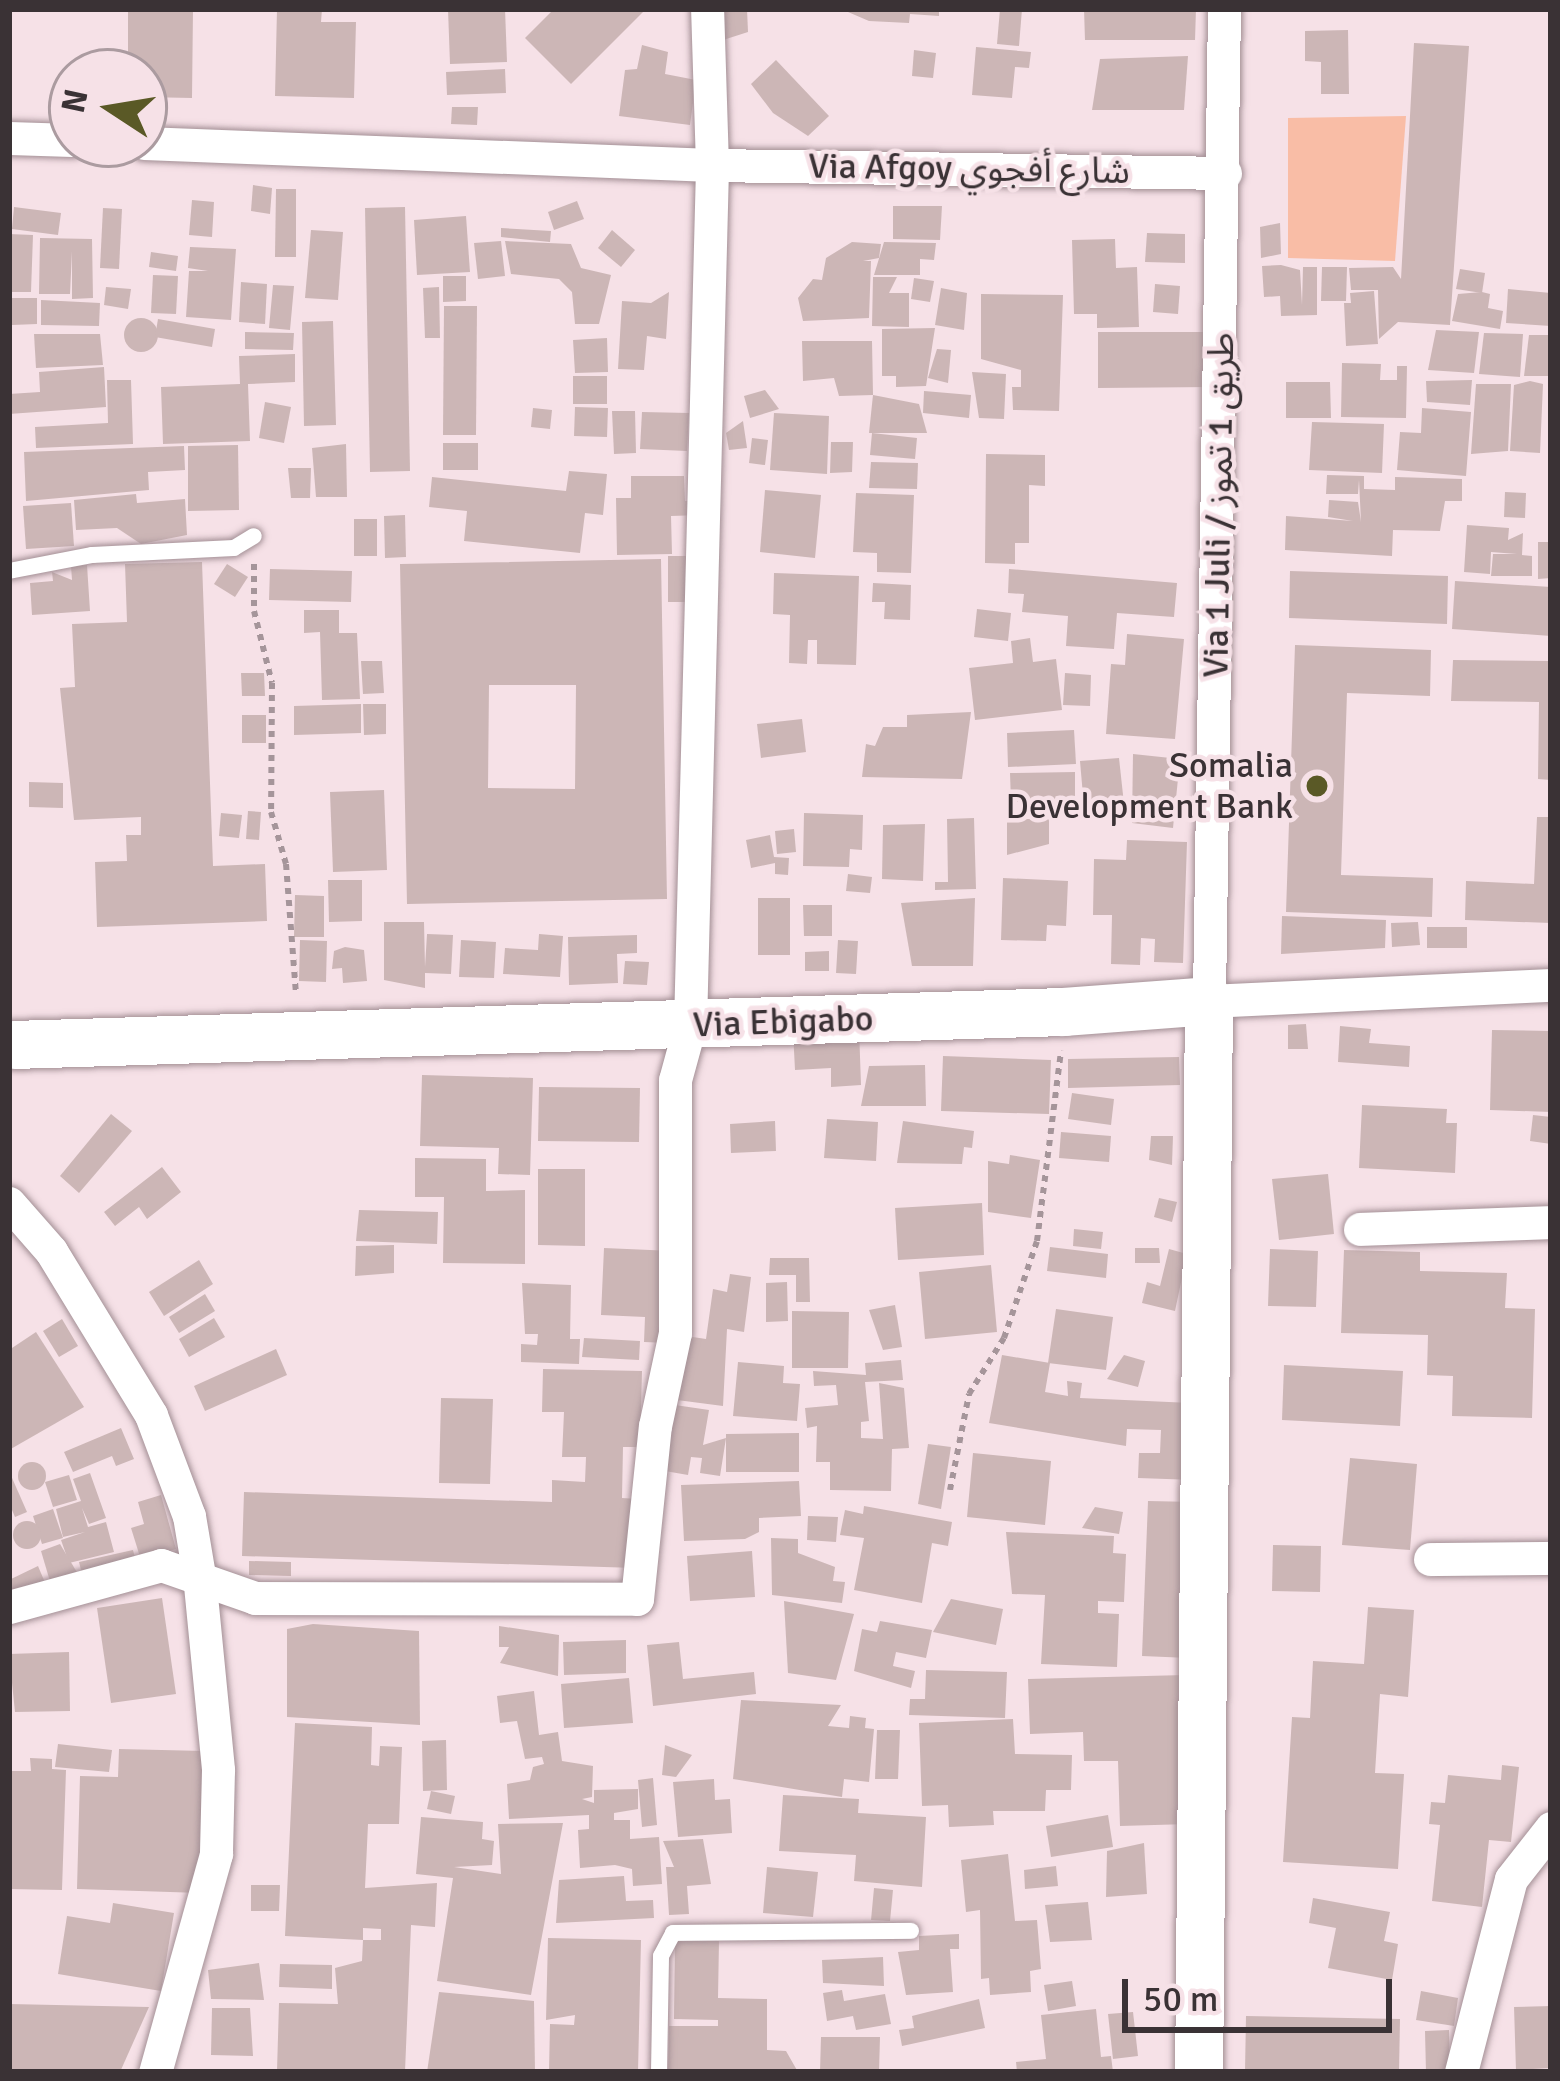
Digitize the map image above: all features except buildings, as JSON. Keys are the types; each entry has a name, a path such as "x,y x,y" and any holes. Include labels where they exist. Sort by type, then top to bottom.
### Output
{"main road":[{"name":"Via Ebigabo","path":"11,1050 299,1034 1064,1012 1209,1000"},
{"path":"1199,2072 1209,1000"}],"street":[{"path":"9,1607 161,1565 255,1598 637,1599 655,1426 675,1333 675,1080 690,1025 712,165 707,9"},
{"name":"Via 1 Juli / طريق 1 تموز","path":"1209,1000 1226,173 1224,9"},
{"path":"9,138 48,139"},
{"name":"Via Afgoy شارع أفجوي","path":"168,143 712,165 1226,173"},
{"name":"Via Ebigabo","path":"1209,1000 1551,985"},
{"path":"9,1202 50,1251 151,1415 189,1516 199,1575 218,1770 216,1854 155,2072"},
{"path":"1360,1229 1551,1222"},
{"path":"1430,1559 1551,1558"},
{"path":"1461,2072 1511,1879 1551,1828"}],"lane":[{"path":"9,571 92,555 234,548 254,536"},
{"path":"659,2072 661,1956 673,1933 911,1930"}],"path":[{"path":"254,536 254,611 272,683 271,812 286,864 299,1034"},
{"path":"950,1490 969,1394 1004,1338 1037,1241 1064,1012"}],"shaded area":[{"path":"1406,116 1395,261 1288,258 1288,118"}],"place":[{"name":"Somalia Development Bank","path":"1317,786"}]}
